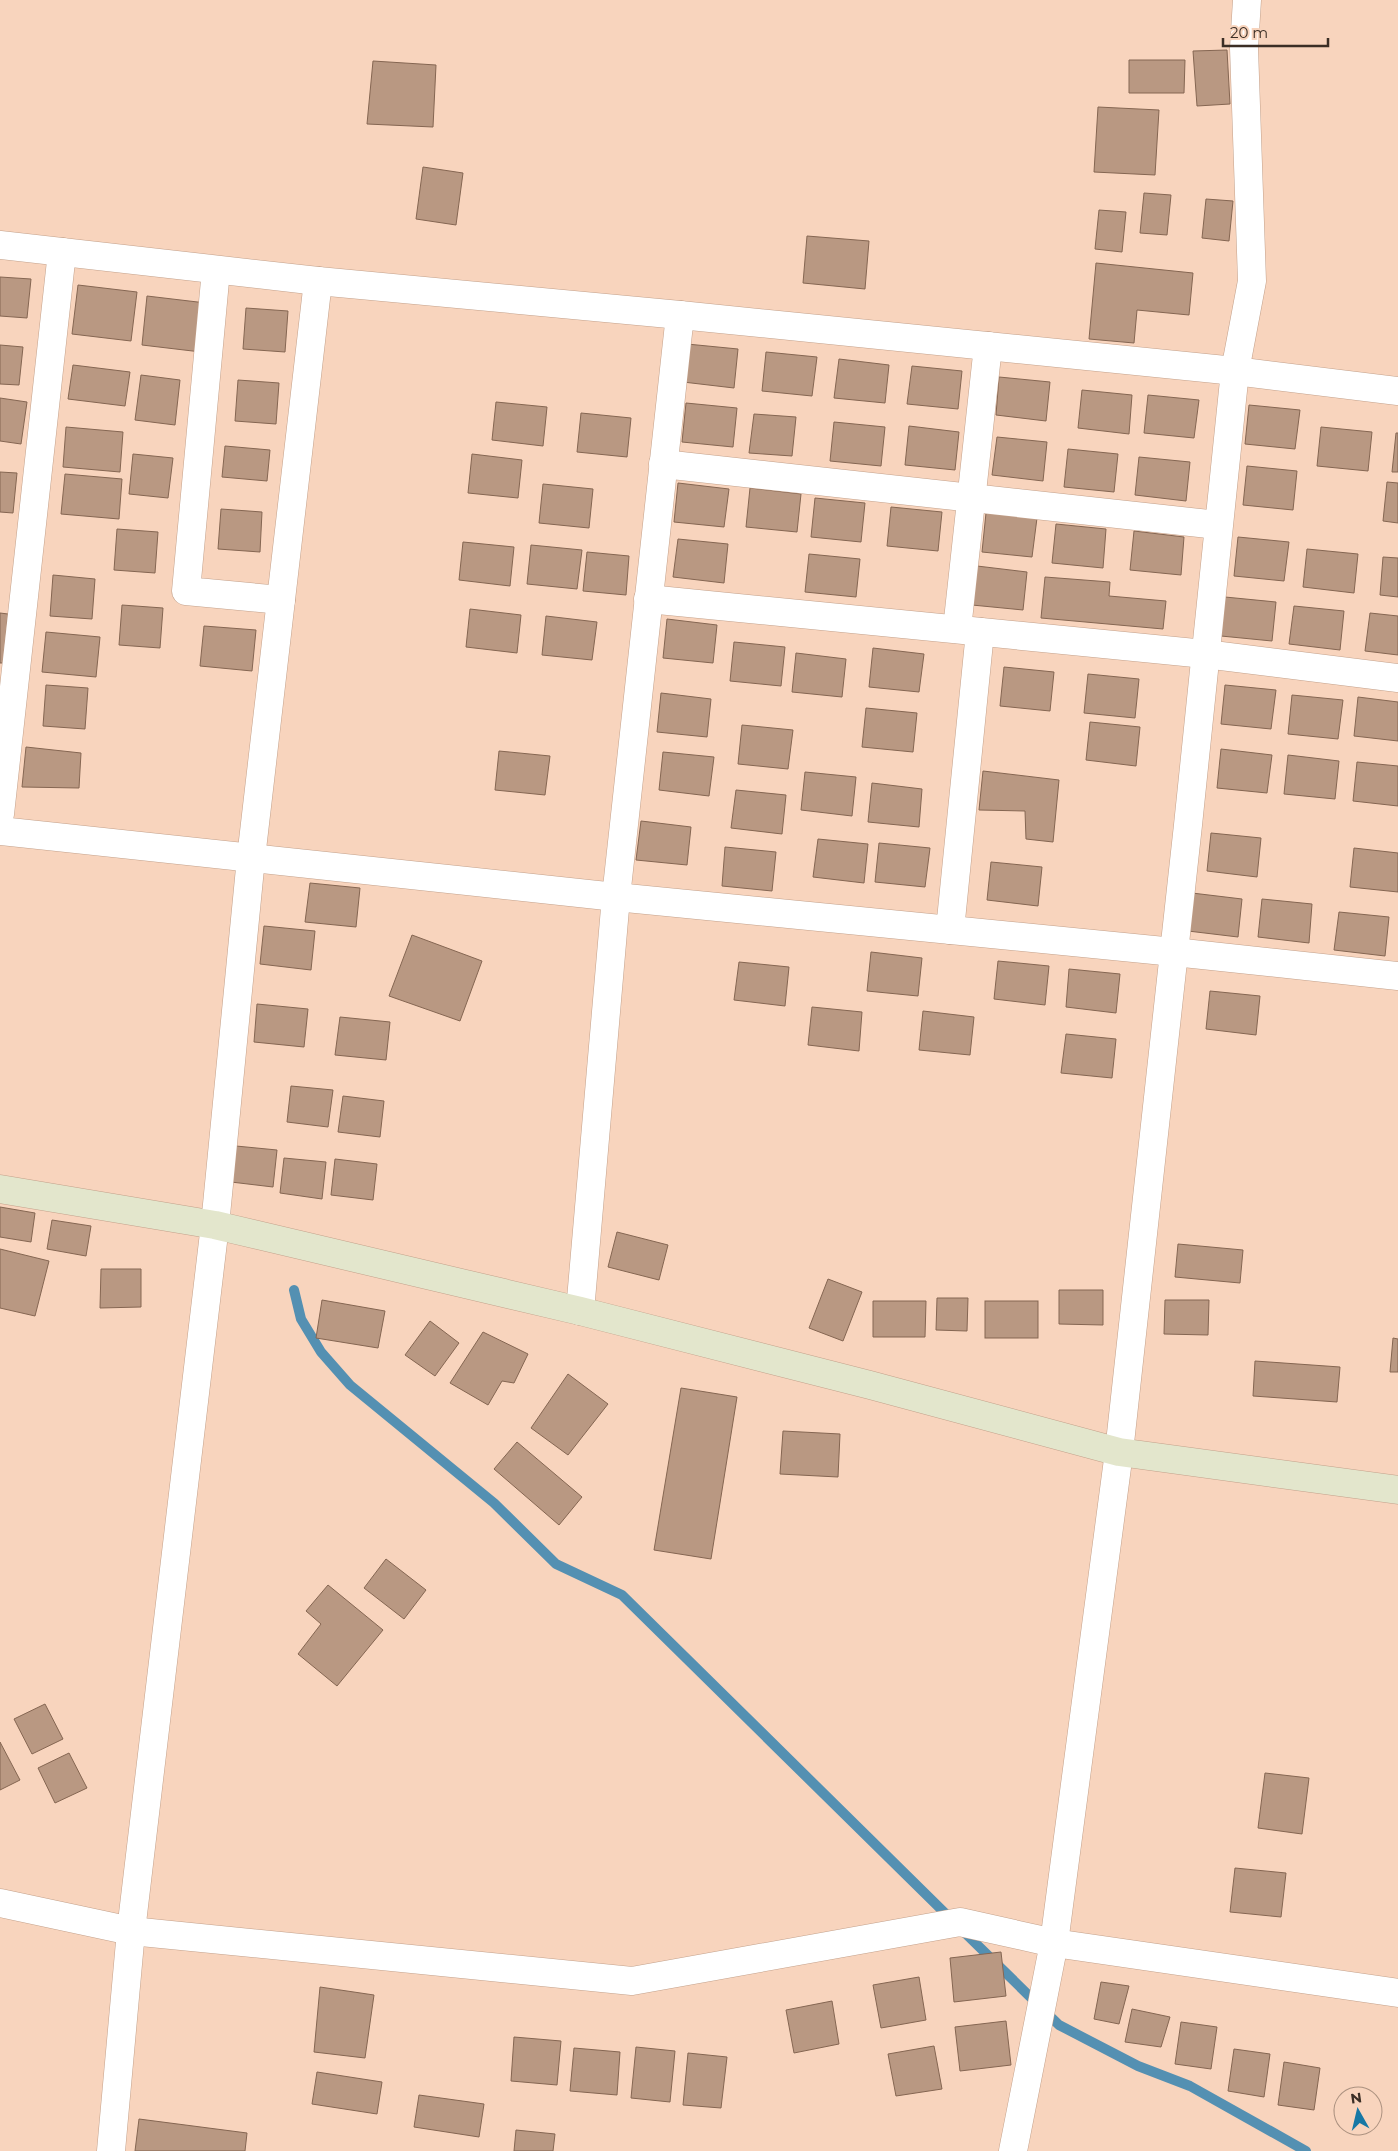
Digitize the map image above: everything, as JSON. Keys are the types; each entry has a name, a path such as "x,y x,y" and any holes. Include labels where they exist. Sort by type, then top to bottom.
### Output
{"street":[{"path":"1013,2151 1054,1942 1119,1452 1174,952 1234,371 1252,281 1244,48 1248,0"},
{"path":"0,245 318,281 680,315 1234,371 1398,391"},
{"path":"0,814 62,252"},
{"path":"216,270 186,591 281,600"},
{"path":"110,2151 132,1931 215,1225 251,858 318,281"},
{"path":"580,1311 616,897 680,315"},
{"path":"950,930 969,631 972,498 988,346"},
{"path":"663,464 1218,525"},
{"path":"648,599 1205,654 1398,678"},
{"path":"0,831 616,897 1398,976"},
{"path":"0,1189 215,1225 580,1311 870,1385 1119,1452 1398,1490"},
{"path":"0,1903 132,1931 632,1981 960,1922 1054,1942 1398,1994"}],"building":[{"path":"1227,50 1230,104 1197,106 1193,51"},
{"path":"1129,60 1185,60 1184,93 1129,93"},
{"path":"373,61 436,65 433,127 367,124"},
{"path":"1098,107 1159,110 1155,175 1094,172"},
{"path":"423,167 463,173 456,225 416,219"},
{"path":"1144,193 1171,195 1167,235 1140,233"},
{"path":"1206,199 1233,201 1229,241 1202,238"},
{"path":"1099,210 1126,212 1122,252 1095,249"},
{"path":"807,236 869,241 865,289 803,283"},
{"path":"1096,263 1193,273 1189,315 1137,310 1134,343 1089,339"},
{"path":"0,277 31,279 27,318 0,316"},
{"path":"78,285 137,292 131,341 72,334"},
{"path":"147,296 206,303 201,352 142,345"},
{"path":"246,308 288,311 285,352 243,349"},
{"path":"687,344 738,349 734,388 683,382"},
{"path":"0,345 23,347 19,385 0,384"},
{"path":"766,352 817,357 812,396 762,391"},
{"path":"839,359 889,365 885,403 834,398"},
{"path":"73,365 130,372 125,406 68,399"},
{"path":"912,366 962,371 958,409 907,404"},
{"path":"141,375 180,380 175,425 135,420"},
{"path":"999,377 1050,382 1046,421 996,415"},
{"path":"238,380 279,383 276,424 235,421"},
{"path":"1082,390 1132,395 1129,434 1078,428"},
{"path":"1148,395 1199,400 1194,438 1144,433"},
{"path":"0,398 27,402 21,444 0,441"},
{"path":"496,402 547,407 543,446 492,440"},
{"path":"686,403 737,408 733,447 682,442"},
{"path":"1249,405 1300,410 1295,449 1245,444"},
{"path":"581,413 631,418 627,457 577,452"},
{"path":"754,414 796,417 792,456 749,453"},
{"path":"834,422 885,427 881,466 830,461"},
{"path":"909,426 959,432 955,470 905,465"},
{"path":"66,427 123,432 120,472 63,467"},
{"path":"1321,427 1372,432 1368,471 1317,466"},
{"path":"1396,433 1398,433 1398,472 1392,472"},
{"path":"997,437 1047,442 1043,481 992,475"},
{"path":"225,446 270,450 267,481 222,477"},
{"path":"1068,449 1118,454 1114,492 1064,487"},
{"path":"133,454 173,458 168,498 129,494"},
{"path":"472,454 522,460 518,498 468,493"},
{"path":"1139,457 1190,462 1186,501 1135,495"},
{"path":"1247,466 1297,471 1293,510 1243,505"},
{"path":"0,472 17,473 13,513 0,512"},
{"path":"65,474 122,479 119,519 61,514"},
{"path":"1387,482 1398,483 1398,523 1383,521"},
{"path":"678,483 729,489 724,527 674,522"},
{"path":"543,484 593,489 589,528 539,523"},
{"path":"750,488 801,494 797,532 746,527"},
{"path":"815,498 865,503 861,542 811,537"},
{"path":"891,507 942,512 938,551 887,546"},
{"path":"221,509 262,512 260,552 218,549"},
{"path":"986,513 1037,518 1032,557 982,552"},
{"path":"1056,524 1106,529 1103,568 1052,563"},
{"path":"117,529 158,532 155,573 114,570"},
{"path":"1134,531 1184,537 1181,575 1130,570"},
{"path":"1238,537 1289,542 1284,581 1234,576"},
{"path":"678,539 728,544 724,583 673,577"},
{"path":"463,542 514,547 510,586 459,580"},
{"path":"531,545 582,550 577,589 527,584"},
{"path":"1307,549 1358,554 1354,593 1303,587"},
{"path":"587,552 629,556 626,595 583,591"},
{"path":"809,554 860,559 856,597 805,592"},
{"path":"1383,557 1398,558 1398,597 1380,595"},
{"path":"977,566 1027,572 1023,610 972,605"},
{"path":"53,575 95,579 92,619 50,616"},
{"path":"1045,577 1110,582 1109,596 1166,601 1163,629 1041,618"},
{"path":"1225,597 1276,602 1272,641 1221,636"},
{"path":"122,605 163,608 160,648 119,645"},
{"path":"1294,606 1344,611 1340,650 1289,644"},
{"path":"470,609 521,615 517,653 466,647"},
{"path":"0,613 8,614 3,663 0,663"},
{"path":"1370,613 1398,616 1398,655 1365,651"},
{"path":"546,616 597,622 592,660 542,655"},
{"path":"667,619 717,625 713,663 663,658"},
{"path":"204,626 256,630 252,671 200,666"},
{"path":"46,632 100,637 96,677 42,672"},
{"path":"734,642 785,647 781,686 730,681"},
{"path":"873,648 924,654 919,692 869,687"},
{"path":"796,653 846,659 842,697 792,692"},
{"path":"1004,667 1054,672 1050,711 1000,706"},
{"path":"1088,674 1139,679 1135,718 1084,713"},
{"path":"46,685 88,688 85,729 43,726"},
{"path":"1225,685 1276,690 1271,729 1221,724"},
{"path":"661,693 711,699 707,737 657,732"},
{"path":"1292,695 1343,700 1338,739 1288,734"},
{"path":"1358,697 1398,702 1398,741 1354,736"},
{"path":"866,708 917,713 913,752 862,747"},
{"path":"1090,722 1140,727 1136,766 1086,760"},
{"path":"742,725 793,730 788,769 738,764"},
{"path":"26,747 81,753 79,788 22,787"},
{"path":"1221,749 1272,755 1267,793 1217,788"},
{"path":"499,751 550,756 545,795 495,790"},
{"path":"663,752 714,757 709,796 659,790"},
{"path":"1288,755 1339,761 1335,799 1284,794"},
{"path":"1357,762 1398,766 1398,806 1353,801"},
{"path":"983,771 1059,780 1053,842 1026,839 1025,811 979,810"},
{"path":"805,772 856,777 852,816 801,810"},
{"path":"872,783 922,789 919,827 868,822"},
{"path":"736,790 786,795 782,834 731,828"},
{"path":"641,821 691,827 687,865 636,860"},
{"path":"1211,833 1261,838 1257,877 1207,871"},
{"path":"818,839 868,844 864,883 813,877"},
{"path":"879,843 930,848 925,887 875,882"},
{"path":"725,847 776,852 772,891 722,886"},
{"path":"1354,848 1398,853 1398,892 1350,887"},
{"path":"991,862 1042,867 1038,906 987,900"},
{"path":"310,883 360,888 356,927 305,922"},
{"path":"1192,893 1242,899 1238,937 1188,931"},
{"path":"1262,899 1312,904 1309,943 1258,937"},
{"path":"1339,912 1389,917 1385,956 1334,950"},
{"path":"264,926 315,931 311,970 260,964"},
{"path":"412,935 482,961 460,1021 389,996"},
{"path":"871,952 922,958 918,996 867,991"},
{"path":"998,961 1049,966 1045,1005 994,999"},
{"path":"739,962 789,967 785,1006 734,1000"},
{"path":"1069,969 1120,974 1116,1013 1066,1007"},
{"path":"1210,991 1260,996 1256,1035 1206,1029"},
{"path":"257,1004 308,1009 304,1047 254,1042"},
{"path":"812,1007 862,1012 859,1051 808,1045"},
{"path":"923,1011 974,1017 970,1055 919,1050"},
{"path":"340,1017 390,1022 386,1060 335,1055"},
{"path":"1066,1034 1116,1039 1112,1078 1061,1073"},
{"path":"291,1086 333,1090 328,1127 287,1122"},
{"path":"343,1096 384,1101 380,1137 338,1132"},
{"path":"236,1146 277,1150 273,1187 231,1182"},
{"path":"284,1158 326,1162 322,1199 280,1193"},
{"path":"335,1159 377,1164 373,1200 331,1195"},
{"path":"0,1207 35,1213 31,1242 0,1237"},
{"path":"52,1220 91,1226 86,1256 47,1249"},
{"path":"617,1232 668,1245 659,1280 608,1267"},
{"path":"1178,1244 1243,1250 1240,1283 1175,1277"},
{"path":"0,1249 49,1261 35,1316 0,1308"},
{"path":"101,1269 141,1269 141,1307 100,1308"},
{"path":"828,1279 862,1292 843,1341 809,1328"},
{"path":"1059,1290 1103,1290 1103,1325 1059,1324"},
{"path":"937,1298 968,1298 967,1331 936,1330"},
{"path":"322,1300 385,1311 378,1348 316,1338"},
{"path":"1165,1300 1209,1300 1208,1335 1164,1334"},
{"path":"873,1301 926,1301 925,1337 873,1337"},
{"path":"985,1301 1038,1301 1038,1338 985,1338"},
{"path":"430,1321 459,1343 435,1376 405,1355"},
{"path":"483,1332 528,1354 514,1383 502,1381 488,1405 450,1383"},
{"path":"1393,1338 1398,1339 1398,1372 1390,1372"},
{"path":"1255,1361 1340,1367 1337,1402 1253,1396"},
{"path":"568,1374 608,1404 568,1455 531,1428"},
{"path":"681,1388 737,1397 711,1559 654,1550"},
{"path":"783,1431 840,1434 838,1477 780,1474"},
{"path":"517,1442 582,1497 559,1525 494,1469"},
{"path":"386,1559 426,1590 404,1619 364,1588"},
{"path":"328,1585 383,1630 337,1686 298,1654 321,1624 306,1611"},
{"path":"45,1704 63,1739 32,1754 14,1719"},
{"path":"0,1742 20,1780 0,1790"},
{"path":"69,1753 87,1788 55,1803 38,1768"},
{"path":"1265,1773 1309,1778 1302,1834 1258,1828"},
{"path":"1235,1868 1286,1873 1281,1917 1230,1912"},
{"path":"1001,1952 1006,1996 954,2002 950,1958"},
{"path":"919,1977 926,2020 881,2028 873,1985"},
{"path":"1101,1982 1129,1986 1119,2024 1094,2019"},
{"path":"320,1987 374,1995 365,2058 314,2052"},
{"path":"832,2001 839,2044 794,2053 786,2010"},
{"path":"1132,2009 1170,2017 1161,2047 1125,2042"},
{"path":"1006,2021 1011,2065 960,2071 955,2027"},
{"path":"1181,2022 1217,2027 1211,2069 1175,2064"},
{"path":"514,2037 561,2041 557,2085 511,2081"},
{"path":"934,2046 942,2089 896,2096 888,2054"},
{"path":"636,2047 675,2051 670,2102 631,2098"},
{"path":"574,2048 620,2052 617,2095 570,2091"},
{"path":"1234,2049 1270,2054 1264,2097 1228,2091"},
{"path":"688,2053 727,2057 721,2108 683,2105"},
{"path":"1284,2062 1320,2068 1314,2110 1278,2105"},
{"path":"317,2072 382,2082 377,2114 312,2104"},
{"path":"419,2095 484,2104 479,2137 414,2127"},
{"path":"139,2119 247,2133 245,2151 135,2151"},
{"path":"516,2130 555,2134 553,2151 514,2151"}],"waterway":[{"path":"294,1290 301,1319 321,1352 350,1385 494,1503 556,1564 622,1595 952,1920"},
{"path":"962,1930 1059,2025 1138,2066 1190,2086 1306,2151"}]}
